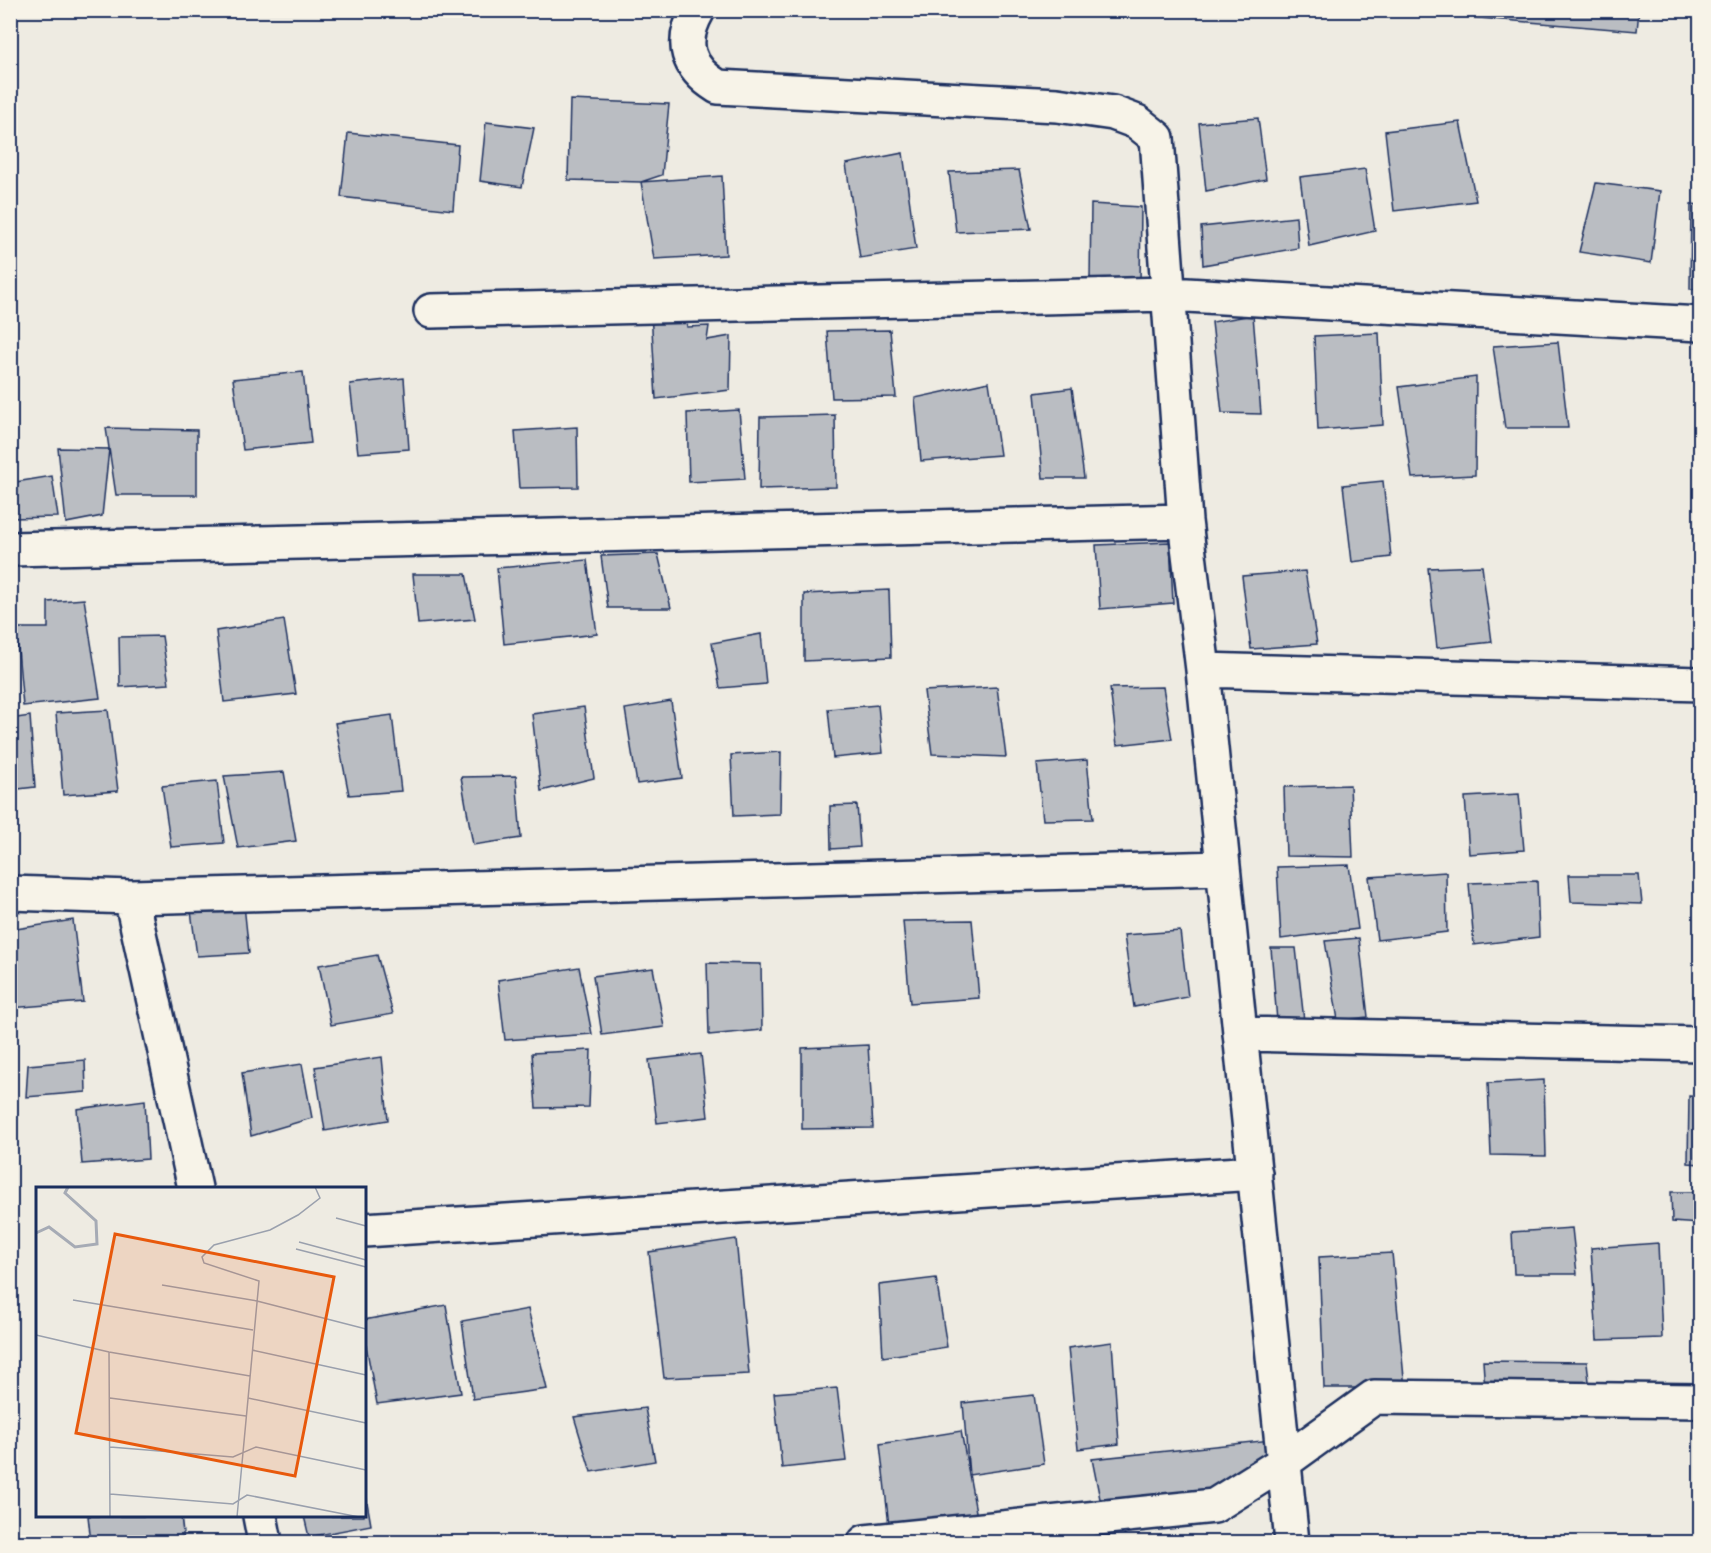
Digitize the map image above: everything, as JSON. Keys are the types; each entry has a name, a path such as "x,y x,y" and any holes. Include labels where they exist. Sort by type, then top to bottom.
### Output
{"street":[{"path":"698,10 688,28 687,43 700,76 718,87 1057,105 1113,112 1137,122 1157,138 1185,520 1203,670 1292,1542"},
{"path":"431,311 1169,294 1701,324"},
{"path":"10,549 1185,520"},
{"path":"1203,670 1701,684"},
{"path":"10,894 131,897 1223,868"},
{"path":"131,897 195,1187"},
{"path":"1240,1034 1701,1044"},
{"path":"366,1230 1255,1173"},
{"path":"865,1542 1214,1506 1284,1462 1374,1397 1701,1401"},
{"path":"260,1517 265,1542"}],"building":[{"path":"1457,10 1639,10 1637,31 1456,16"},
{"path":"570,100 669,104 662,175 641,182 568,180"},
{"path":"1258,118 1266,179 1206,191 1199,123"},
{"path":"486,122 534,128 522,187 480,181"},
{"path":"1460,122 1476,201 1394,211 1385,131"},
{"path":"348,133 458,145 453,210 341,197"},
{"path":"903,153 916,249 860,258 846,164"},
{"path":"1365,169 1375,231 1309,246 1300,177"},
{"path":"1019,170 1031,229 956,232 949,172"},
{"path":"722,176 726,255 654,259 641,182"},
{"path":"1596,183 1660,191 1651,263 1579,252"},
{"path":"1091,204 1141,207 1140,283 1090,281"},
{"path":"1691,204 1700,205 1700,289 1690,289"},
{"path":"1296,217 1298,248 1203,265 1201,227"},
{"path":"685,310 687,327 709,326 707,340 731,336 730,390 656,399 651,312"},
{"path":"1253,315 1261,414 1222,413 1212,322"},
{"path":"890,330 896,397 832,398 827,331"},
{"path":"1379,333 1383,425 1318,430 1314,336"},
{"path":"1558,342 1568,428 1505,428 1493,346"},
{"path":"1694,371 1700,371 1700,420"},
{"path":"303,372 311,443 243,450 233,379"},
{"path":"1476,377 1475,475 1412,478 1399,387"},
{"path":"404,378 409,449 358,453 350,384"},
{"path":"989,382 1000,455 921,461 915,398"},
{"path":"1072,388 1084,478 1043,478 1035,393"},
{"path":"739,410 745,479 689,482 687,413"},
{"path":"835,415 836,487 759,489 760,417"},
{"path":"577,427 578,487 519,488 515,431"},
{"path":"106,428 197,430 197,495 116,495"},
{"path":"58,448 109,449 102,516 66,523"},
{"path":"52,476 58,517 10,518 10,483"},
{"path":"1383,481 1391,557 1352,562 1343,485"},
{"path":"1170,542 1173,603 1100,609 1096,545"},
{"path":"658,554 671,608 608,608 601,556"},
{"path":"587,560 597,634 504,644 497,568"},
{"path":"1482,566 1492,642 1437,648 1428,568"},
{"path":"1305,571 1317,644 1251,649 1242,576"},
{"path":"413,574 466,574 475,619 418,624"},
{"path":"889,590 891,657 804,661 804,594"},
{"path":"84,599 100,698 23,706 16,628 48,628 48,602"},
{"path":"284,620 296,694 224,702 216,631"},
{"path":"761,634 766,684 720,688 712,643"},
{"path":"162,636 169,684 120,687 119,637"},
{"path":"997,687 1006,757 932,754 924,691"},
{"path":"1163,687 1172,739 1117,745 1110,688"},
{"path":"671,701 682,778 637,784 625,709"},
{"path":"878,705 883,753 833,758 828,709"},
{"path":"584,707 594,778 541,791 532,714"},
{"path":"108,710 118,791 63,795 56,713"},
{"path":"392,715 401,791 349,795 335,723"},
{"path":"30,716 35,787 10,790 10,719"},
{"path":"781,752 780,814 734,816 731,755"},
{"path":"1087,760 1093,819 1043,820 1037,764"},
{"path":"284,772 296,841 238,848 224,776"},
{"path":"516,776 521,838 473,845 461,777"},
{"path":"217,781 224,843 171,847 162,786"},
{"path":"1350,785 1353,857 1286,856 1284,787"},
{"path":"1519,794 1524,850 1469,854 1465,797"},
{"path":"857,805 860,847 831,849 830,806"},
{"path":"1349,865 1358,929 1281,939 1277,867"},
{"path":"1446,872 1447,932 1377,940 1369,877"},
{"path":"1569,875 1639,875 1642,904 1571,902"},
{"path":"1537,881 1539,937 1474,945 1469,883"},
{"path":"244,905 249,953 197,956 191,911"},
{"path":"73,920 83,1002 10,1008 10,930"},
{"path":"972,920 979,998 910,1003 903,921"},
{"path":"1180,931 1188,997 1134,1007 1124,935"},
{"path":"1359,938 1368,1017 1338,1020 1325,941"},
{"path":"1271,948 1296,948 1304,1021 1277,1021"},
{"path":"377,955 393,1014 331,1025 319,965"},
{"path":"707,963 761,964 762,1030 709,1035"},
{"path":"579,967 592,1034 505,1040 498,980"},
{"path":"653,968 664,1027 602,1035 593,976"},
{"path":"868,1045 873,1128 802,1129 802,1048"},
{"path":"591,1050 589,1107 536,1108 532,1053"},
{"path":"701,1054 708,1117 657,1123 649,1060"},
{"path":"382,1057 388,1120 325,1131 315,1067"},
{"path":"85,1060 86,1092 26,1097 28,1065"},
{"path":"302,1064 312,1118 251,1136 242,1073"},
{"path":"1544,1080 1546,1156 1491,1155 1488,1083"},
{"path":"1689,1096 1700,1097 1700,1164 1688,1163"},
{"path":"145,1100 148,1159 82,1164 77,1109"},
{"path":"1671,1192 1700,1192 1700,1224 1672,1222"},
{"path":"1572,1228 1577,1274 1514,1274 1512,1232"},
{"path":"736,1239 749,1374 664,1378 649,1252"},
{"path":"1658,1243 1662,1338 1597,1340 1591,1248"},
{"path":"1392,1253 1405,1388 1324,1388 1319,1257"},
{"path":"936,1278 947,1347 883,1357 879,1285"},
{"path":"446,1305 461,1393 377,1404 366,1346 366,1320"},
{"path":"528,1309 547,1389 473,1399 462,1321"},
{"path":"1112,1342 1119,1444 1078,1449 1068,1348"},
{"path":"1483,1361 1587,1362 1590,1391 1485,1390"},
{"path":"837,1388 846,1461 782,1468 774,1393"},
{"path":"1034,1395 1044,1464 969,1475 963,1403"},
{"path":"645,1408 655,1461 591,1472 574,1417"},
{"path":"961,1431 977,1517 889,1526 880,1444"},
{"path":"1271,1440 1270,1460 1217,1492 1100,1499 1092,1459"},
{"path":"366,1496 371,1525 309,1537 304,1517 366,1517"},
{"path":"88,1517 181,1517 184,1542 91,1542"}]}
